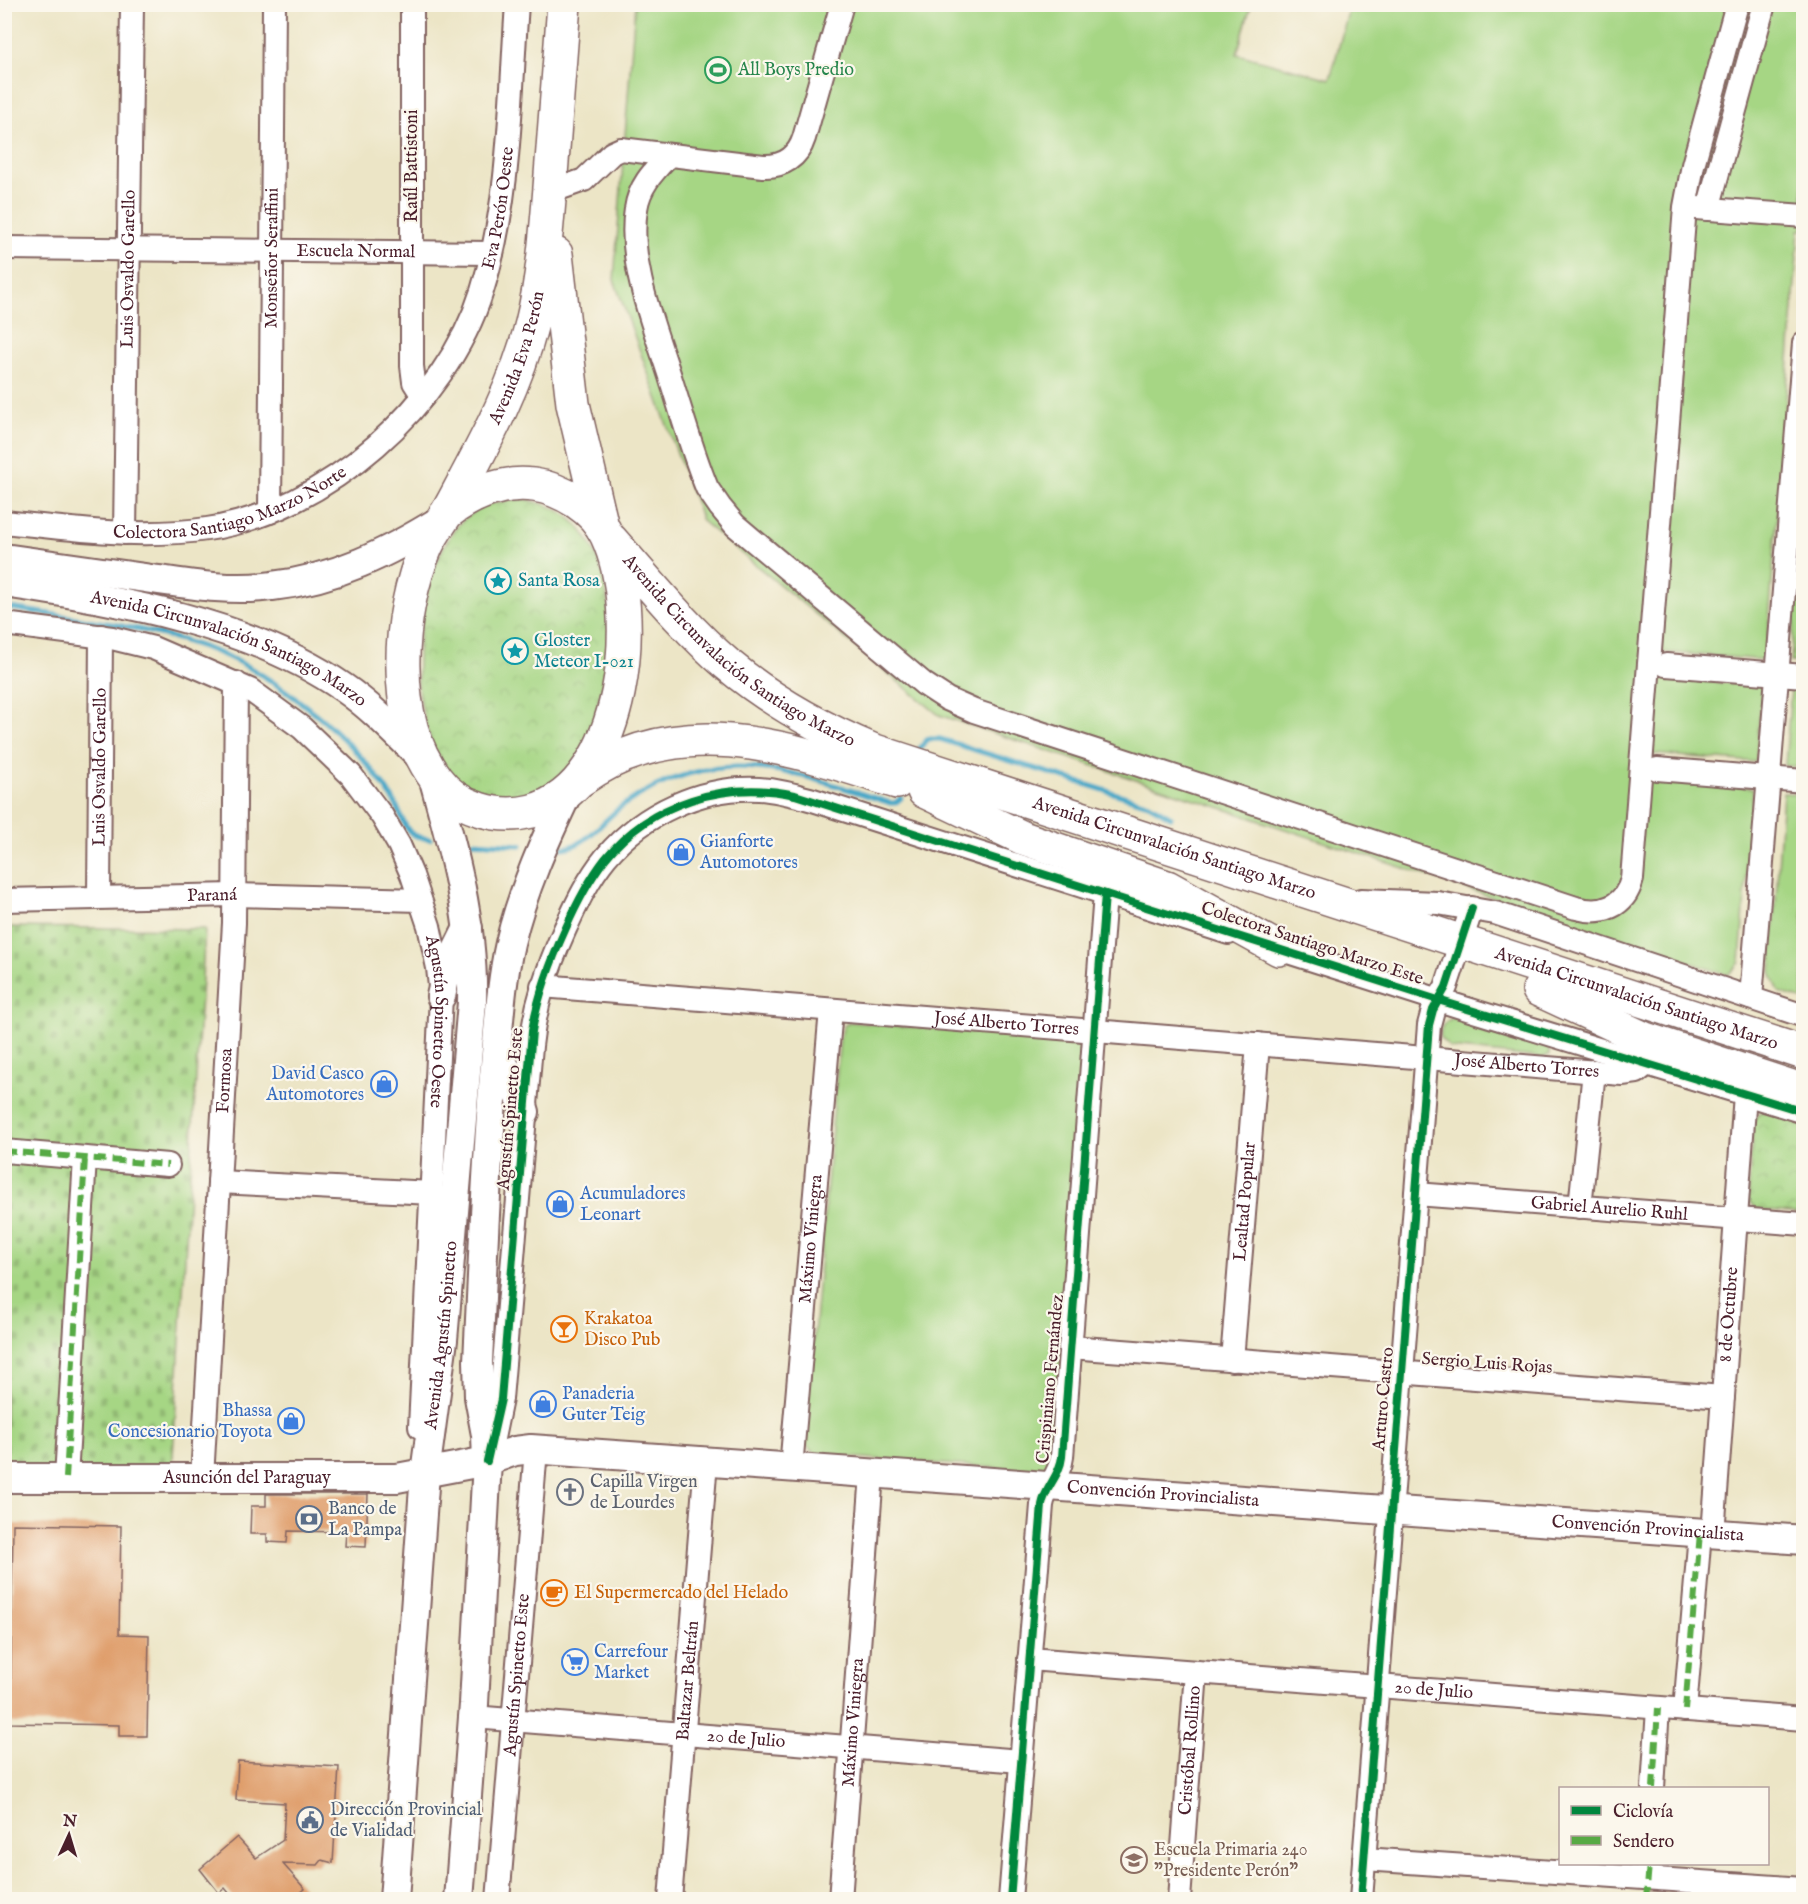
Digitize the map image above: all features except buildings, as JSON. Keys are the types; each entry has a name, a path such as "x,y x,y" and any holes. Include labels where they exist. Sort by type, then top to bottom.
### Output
{"highway":[{"name":"Avenida Eva Perón","path":"429,767 413,733 409,717 403,655 409,608 426,547 500,410 526,344 541,277 550,192 564,4"},
{"name":"Avenida Eva Perón","path":"550,192 572,396 622,597 623,647 620,679 613,710 596,756 572,787"},
{"name":"Avenida Circunvalación Santiago Marzo","path":"444,516 467,499 488,489 511,485 533,485 553,490 588,511 675,613 728,665 773,698 838,735 888,757 1329,899 1457,952 1539,990 1803,1075"},
{"name":"Avenida Circunvalación Santiago Marzo","path":"429,767 451,795 469,806 489,812 508,814 527,812 546,806 604,764 637,750 673,741 719,740 752,743 804,754 1457,952 1579,981 1803,1053"},
{"path":"924,791 1023,838 1167,887 1279,949"},
{"path":"1579,981 1698,1004 1803,1037"},
{"path":"1539,990 1645,1039 1803,1091"}],"main road":[{"name":"Avenida Circunvalación Santiago Marzo","path":"4,558 197,585 234,588 271,586 327,575 362,563 396,547 444,516"},
{"name":"Avenida Circunvalación Santiago Marzo","path":"4,583 88,596 159,612 273,650 313,669 351,693 381,718 429,767"},
{"name":"Avenida Agustín Spinetto","path":"394,1899 425,1473 444,1340 472,1013 472,969 468,928 455,857 429,767"},
{"name":"Avenida Agustín Spinetto","path":"459,1899 473,1718 487,1461 486,1435 479,1398 478,1366 489,1138 497,1042 506,965 521,902 540,851 572,787"},
{"path":"441,996 447,970 468,928"},
{"path":"497,1042 501,1059 520,1096 525,1112"},
{"name":"Convención Provincialista","path":"487,1461 515,1451 536,1450 1803,1540"},
{"name":"Asunción del Paraguay","path":"4,1478 392,1478 487,1461"}],"street":[{"name":"Luis Osvaldo Garello","path":"125,533 132,4"},
{"name":"Monseñor Seraffini","path":"270,512 274,4"},
{"name":"Raúl Battistoni","path":"412,4 412,366 414,382 423,396"},
{"name":"Eva Perón Oeste","path":"423,396 447,364 467,329 482,291 492,253 504,185 517,4"},
{"path":"550,192 579,183 594,173 612,153 624,150 763,166 777,165 790,160 799,150 804,138 842,4"},
{"path":"669,155 645,183 638,200 635,219 637,254 647,303 707,488 735,525 924,684 974,711 1590,911 1605,910 1618,904 1627,893 1633,872 1685,207 1693,165 1737,4"},
{"path":"1708,209 1764,4"},
{"path":"1685,207 1803,216"},
{"name":"Escuela Normal","path":"4,248 492,253"},
{"path":"1751,998 1803,343"},
{"name":"Colectora Santiago Marzo Norte","path":"4,522 125,533 167,533 208,529 248,520 309,493 348,468 396,427 423,396"},
{"path":"4,624 100,636 153,648 236,683"},
{"name":"Luis Osvaldo Garello","path":"99,897 100,636"},
{"path":"1666,665 1803,676"},
{"name":"Formosa","path":"202,1478 235,895 236,683"},
{"name":"Agustín Spinetto Oeste","path":"236,683 290,718 320,744 351,775 372,802 406,860 434,947 441,996 420,1410 425,1473"},
{"path":"1657,769 1803,781"},
{"name":"Agustín Spinetto Este","path":"487,1461 501,1399 532,1031 542,986 551,960 586,886 612,851 630,833 644,823 691,800 724,791 742,789 769,790 813,800"},
{"name":"Colectora Santiago Marzo Este","path":"813,800 1438,1000 1803,1112"},
{"name":"Crispiniano Fernández","path":"1010,1899 1042,1505 1061,1463 1105,894"},
{"name":"Paraná","path":"4,900 235,895 420,900"},
{"path":"1329,899 1426,902 1472,908 1518,919 1803,1016"},
{"name":"Arturo Castro","path":"1361,1899 1430,1021 1446,987 1472,908"},
{"name":"José Alberto Torres","path":"542,986 1594,1071 1632,1073 1641,1070 1647,1064"},
{"name":"Máximo Viniegra","path":"790,1468 831,1010"},
{"name":"Lealtad Popular","path":"1232,1360 1258,1044"},
{"path":"1580,1207 1594,1071"},
{"name":"8 de Octubre","path":"1685,1710 1723,1396 1745,1094"},
{"path":"4,1151 168,1165"},
{"path":"66,1478 85,1158"},
{"path":"219,1182 432,1193"},
{"name":"Gabriel Aurelio Ruhl","path":"1416,1194 1803,1224"},
{"name":"Sergio Luis Rojas","path":"1070,1347 1723,1396"},
{"name":"Agustín Spinetto Este","path":"498,1899 536,1450"},
{"name":"Baltazar Beltrán","path":"670,1899 706,1462"},
{"name":"Máximo Viniegra","path":"840,1899 872,1474"},
{"name":"20 de Julio","path":"1029,1659 1803,1719"},
{"name":"Cristóbal Rollino","path":"1179,1899 1196,1672"},
{"path":"1653,1787 1658,1708"},
{"name":"20 de Julio","path":"473,1718 1021,1761"},
{"path":"1364,1859 1803,1889"}],"green space":[{"path":"635,5 1251,5 1237,54 1330,79 1350,5 1803,5 1803,230 1799,230 1766,660 1661,652 1659,678 1762,686 1756,762 1653,754 1651,780 1753,788 1740,962 1728,975 939,715 702,521 614,280"},
{"path":"1803,495 1804,663 1791,662"},
{"path":"524,499 556,509 573,521 588,540 599,562 608,612 606,664 591,735 564,774 551,787 544,790 517,798 500,799 487,796 463,784 447,770 432,747 418,685 420,638 429,585 438,559 450,537 465,519 484,506"},
{"path":"1791,689 1803,690 1803,767 1785,766"},
{"path":"1783,793 1803,794 1803,1000 1779,992 1771,972"},
{"path":"5,927 205,929 172,1472 5,1472"},
{"path":"1461,1018 1547,1047 1549,1055 1542,1058 1450,1048 1441,1039 1441,1029 1447,1021"},
{"path":"849,1022 1074,1040 1084,1049 1053,1454 1047,1465 1040,1470 822,1455 815,1453 807,1446 805,1436 840,1037 844,1026"},
{"path":"1764,1111 1803,1122 1803,1214 1756,1210 1748,1200 1753,1122 1758,1114"}],"waterway":[{"path":"4,607 145,630 199,646 240,662 283,689 334,730 380,780 393,799 409,831 416,836 430,839"},
{"path":"920,748 928,739 940,739 1149,804 1171,817"},
{"path":"563,848 588,837 625,804 659,785 692,773 724,768 756,768 788,773 890,803 895,803 901,798"},
{"path":"473,842 521,845"}],"marked path":[{"path":"4,1151 168,1165"},
{"path":"66,1478 85,1158"},
{"path":"1685,1710 1700,1533"},
{"path":"1653,1787 1658,1708"},
{"path":"1646,1900 1649,1865"}],"cycle path":[{"path":"487,1461 501,1399 532,1031 541,992 554,955 574,911 605,859 624,839 644,823 691,800 743,791 769,791 795,795 1438,1000 1804,1112"},
{"path":"1010,1900 1042,1505 1062,1457 1105,894"},
{"path":"1361,1900 1429,1025 1433,1010 1446,987 1472,908"}],"place":[{"name":"All Boys Predio","path":"718,70"},
{"name":"Santa Rosa","path":"498,581"},
{"name":"Gloster Meteor I-021","path":"515,651"},
{"name":"Gianforte Automotores","path":"681,852"},
{"name":"David Casco Automotores","path":"384,1084"},
{"name":"Acumuladores Leonart","path":"560,1204"},
{"name":"Krakatoa Disco Pub","path":"564,1329"},
{"name":"Panaderia Guter Teig","path":"543,1404"},
{"name":"Bhassa Concesionario Toyota","path":"291,1421"},
{"name":"Capilla Virgen de Lourdes","path":"570,1492"},
{"name":"Banco de La Pampa","path":"309,1519"},
{"name":"El Supermercado del Helado","path":"554,1593"},
{"name":"Carrefour Market","path":"575,1662"},
{"name":"Dirección Provincial de Vialidad","path":"310,1820"},
{"name":"Escuela Primaria 240 \"Presidente Perón\"","path":"1134,1860"}]}
